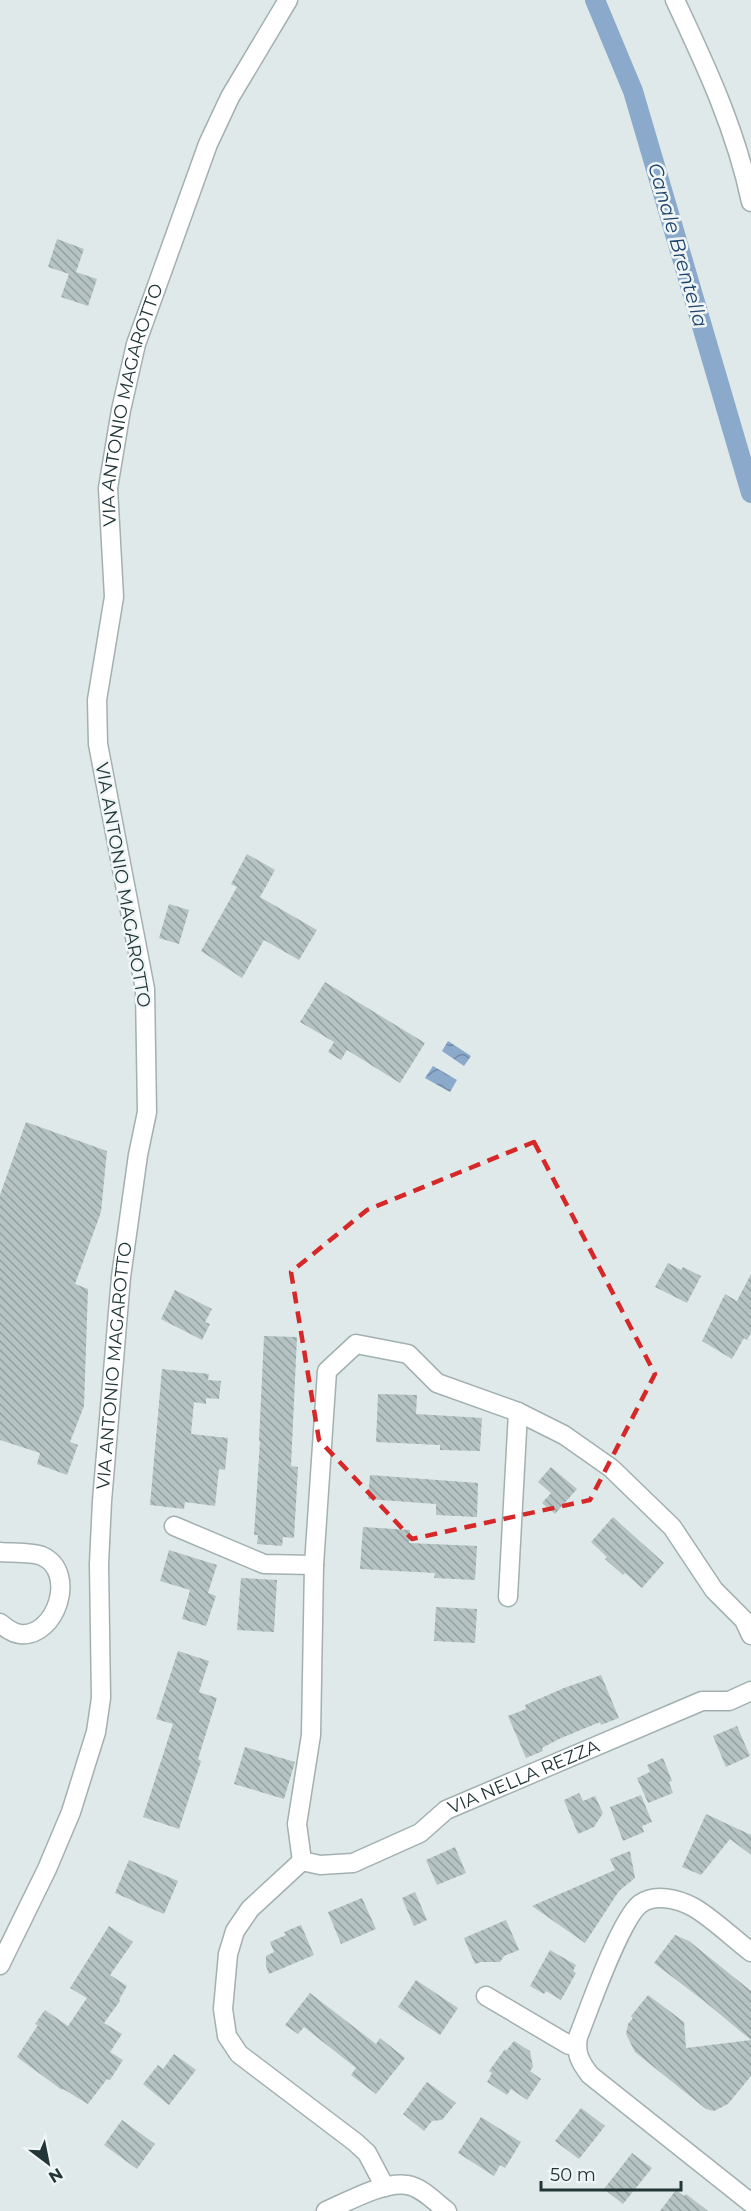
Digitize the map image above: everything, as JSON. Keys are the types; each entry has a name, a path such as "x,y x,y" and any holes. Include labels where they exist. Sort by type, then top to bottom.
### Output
{"street":[{"name":"VIA ANTONIO MAGAROTTO","path":"0,1965 47,1869 74,1803 96,1732 100,1698 99,1564 102,1501 122,1277 138,1155 147,1112 145,989 98,744 97,700 114,597 108,488 121,410 136,344 208,144 230,97 288,0"},
{"path":"675,0 712,78 733,133 751,202"},
{"path":"385,2187 367,2153 239,2054 227,2036 223,2014 228,1954 235,1931 250,1909 302,1861 297,1824 311,1735 314,1565 327,1371 356,1344 408,1354 437,1383 518,1412 564,1435 611,1468 672,1527 714,1590 744,1620 751,1635"},
{"path":"508,1597 518,1412"},
{"path":"174,1526 264,1564 314,1565"},
{"path":"0,1552 41,1555 58,1574 61,1588 57,1610 37,1630 23,1634 11,1631 0,1623"},
{"name":"VIA NELLA REZZA","path":"302,1861 321,1865 353,1863 420,1833 446,1810 702,1701 729,1701 751,1691"},
{"path":"751,1952 694,1908 673,1899 650,1899 640,1904 626,1920 576,2045 581,2063 590,2075 751,2203"},
{"path":"486,1996 569,2045 576,2045"},
{"path":"326,2211 385,2187 408,2185 424,2193 447,2211"}],"highlighted area":[{"path":"534,1142 655,1374 590,1500 412,1539 319,1440 291,1272 367,1210"}],"water":[{"path":"448,1041 471,1056 464,1066 442,1051"},
{"path":"433,1066 457,1080 450,1092 425,1078"}],"building":[{"path":"57,239 84,249 76,272 97,279 88,306 61,297 69,274 48,267"},
{"path":"247,854 275,870 260,897 317,930 299,960 264,940 242,978 201,951 237,887 231,884"},
{"path":"169,904 189,910 179,944 159,938"},
{"path":"325,982 425,1043 400,1083 347,1050 341,1060 328,1052 334,1042 300,1022"},
{"path":"26,1122 107,1151 101,1212 75,1284 88,1289 84,1406 70,1442 78,1445 67,1475 37,1464 40,1453 0,1440 0,1195"},
{"path":"668,1263 701,1276 687,1303 655,1287"},
{"path":"751,1274 751,1333 747,1340 744,1338 732,1359 702,1341 725,1294 737,1301"},
{"path":"175,1290 212,1309 205,1322 210,1324 202,1340 161,1319"},
{"path":"264,1336 297,1337 291,1466 298,1467 294,1538 283,1537 282,1546 257,1544 258,1535 254,1535"},
{"path":"162,1369 209,1374 208,1380 221,1381 219,1399 206,1398 206,1404 194,1402 191,1434 228,1438 225,1470 219,1469 215,1506 185,1502 184,1509 150,1505"},
{"path":"378,1394 417,1395 416,1414 482,1418 480,1451 440,1450 440,1445 376,1442"},
{"path":"551,1467 577,1489 555,1514 542,1503 551,1493 538,1482"},
{"path":"370,1475 478,1483 477,1517 436,1515 436,1504 368,1499"},
{"path":"613,1517 664,1563 642,1588 605,1559 607,1557 591,1542"},
{"path":"363,1527 410,1530 409,1543 477,1546 475,1580 434,1578 435,1573 360,1569"},
{"path":"169,1550 217,1565 208,1593 216,1596 206,1626 182,1619 190,1590 160,1581"},
{"path":"241,1578 277,1580 274,1632 237,1630"},
{"path":"436,1607 477,1609 475,1643 434,1641"},
{"path":"178,1651 209,1661 199,1692 217,1698 198,1759 201,1761 179,1829 143,1817 173,1724 156,1719"},
{"path":"601,1675 619,1718 601,1725 600,1722 559,1739 542,1748 543,1751 526,1758 508,1716 526,1709 525,1705"},
{"path":"737,1726 750,1756 726,1767 713,1736"},
{"path":"245,1747 295,1762 284,1799 234,1784"},
{"path":"663,1758 672,1781 669,1782 673,1793 648,1803 637,1778 650,1772 647,1765"},
{"path":"579,1793 583,1801 595,1796 603,1813 594,1827 578,1834 564,1800"},
{"path":"641,1795 652,1822 642,1826 644,1832 623,1841 610,1807"},
{"path":"706,1814 751,1835 751,1855 730,1839 701,1875 682,1867"},
{"path":"455,1847 466,1873 437,1885 426,1860"},
{"path":"630,1851 635,1878 619,1891 585,1943 532,1906 615,1870 610,1859"},
{"path":"129,1860 178,1881 164,1914 115,1893"},
{"path":"415,1892 427,1920 414,1926 402,1898"},
{"path":"362,1898 376,1929 341,1944 328,1912"},
{"path":"506,1920 519,1950 504,1956 500,1962 475,1964 464,1938"},
{"path":"301,1925 314,1955 269,1974 266,1956 274,1952 270,1942 286,1935 284,1932"},
{"path":"109,1926 133,1942 110,1975 127,1986 120,2001 104,2023 122,2034 110,2052 123,2060 110,2080 107,2079 88,2104 62,2090 17,2057 45,2010 68,2026 87,1998 70,1988"},
{"path":"675,1935 689,1941 751,1991 751,2040 654,1963"},
{"path":"550,1950 576,1965 573,1971 576,1973 561,2000 546,1991 544,1994 530,1986"},
{"path":"416,1980 458,2008 440,2035 398,2007"},
{"path":"310,1993 376,2044 380,2038 405,2058 376,2094 351,2075 356,2068 304,2027 298,2034 285,2025"},
{"path":"648,1995 684,2022 686,2048 751,2040 751,2076 728,2104 714,2111 706,2109 635,2052 626,2034 628,2024 633,2018 631,2016"},
{"path":"514,2041 530,2051 533,2067 530,2071 541,2079 527,2100 511,2089 507,2095 487,2082 492,2073 489,2071"},
{"path":"174,2054 196,2070 169,2105 143,2084 158,2065 163,2069"},
{"path":"427,2082 456,2103 442,2120 432,2121 424,2131 403,2114"},
{"path":"581,2108 605,2126 579,2159 555,2141"},
{"path":"481,2117 521,2142 505,2168 500,2165 494,2176 458,2153"},
{"path":"122,2120 155,2144 137,2169 104,2145"},
{"path":"632,2153 652,2168 623,2204 604,2189"},
{"path":"676,2190 684,2196 686,2194 708,2211 660,2211"}],"waterway":[{"name":"Canale Brentella","path":"595,0 633,91 751,493"}]}
